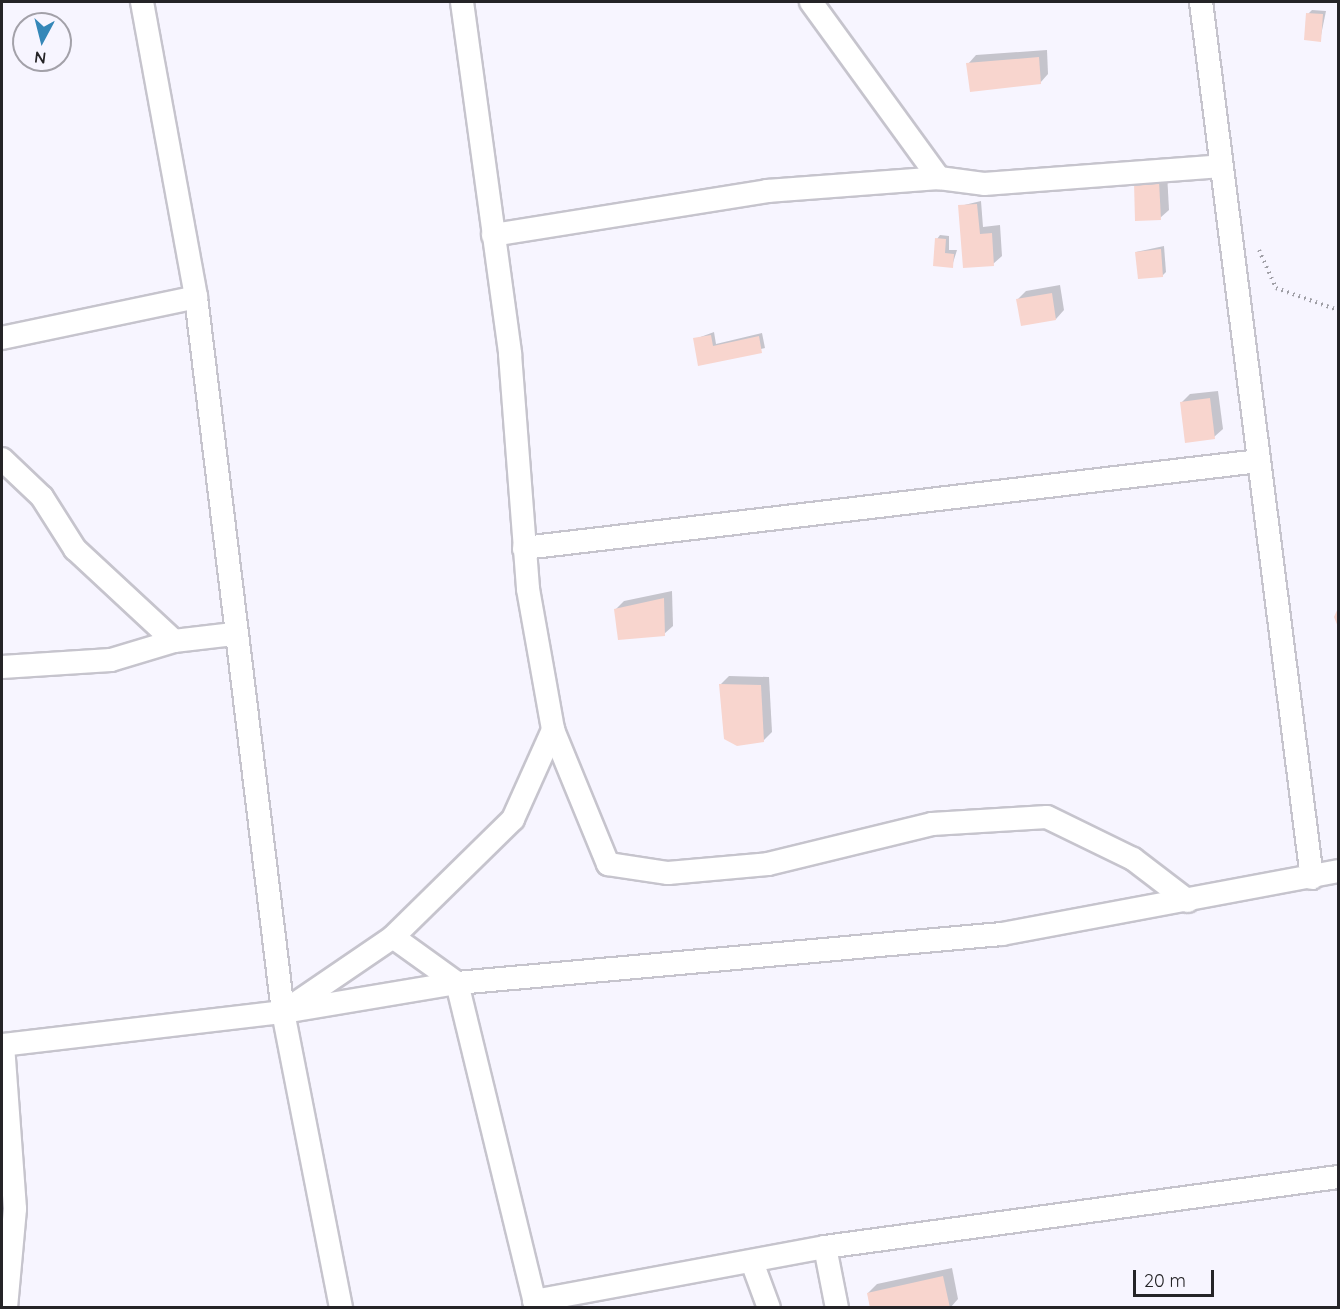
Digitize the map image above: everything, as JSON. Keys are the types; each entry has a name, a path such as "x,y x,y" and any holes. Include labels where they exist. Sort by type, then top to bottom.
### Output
{"street":[{"path":"142,2 196,297 234,634 283,1012 341,1308"},
{"path":"462,2 510,354 524,548 553,730 608,864 668,873 768,864 932,824 1047,817 1133,859 1188,901"},
{"path":"811,2 939,178"},
{"path":"1201,2 1312,878"},
{"path":"493,235 766,190 939,178 984,184 1221,166"},
{"path":"2,338 196,297"},
{"path":"2,459 42,497 75,549 174,641"},
{"path":"524,548 1259,461"},
{"path":"2,667 111,660 174,641 234,634"},
{"path":"283,1012 393,937 513,819 553,730"},
{"path":"6,1308 15,1209 2,1045 283,1012 457,983 1002,934 1312,878 1338,871"},
{"path":"393,937 457,983 535,1304 825,1247 1338,1177"},
{"path":"825,1247 837,1308"},
{"path":"752,1262 769,1308"}],"path":[{"path":"1258,247 1276,288 1338,310"}],"building":[{"path":"1306,13 1323,14 1321,42 1304,40"},
{"path":"1039,57 1041,84 970,92 966,63"},
{"path":"1159,181 1161,220 1135,221 1134,182"},
{"path":"977,204 980,234 992,233 994,266 963,268 958,205"},
{"path":"935,238 946,239 945,253 954,254 953,268 933,266"},
{"path":"1161,249 1163,277 1138,279 1135,252"},
{"path":"1052,293 1056,320 1021,326 1016,299"},
{"path":"711,335 713,346 759,336 762,353 698,366 693,338"},
{"path":"1210,398 1215,439 1185,443 1180,402"},
{"path":"664,598 665,636 618,640 614,609"},
{"path":"1338,608 1338,627 1334,617"},
{"path":"719,684 761,685 764,742 737,746 724,739"},
{"path":"943,1276 950,1308 870,1308 867,1293"}]}
